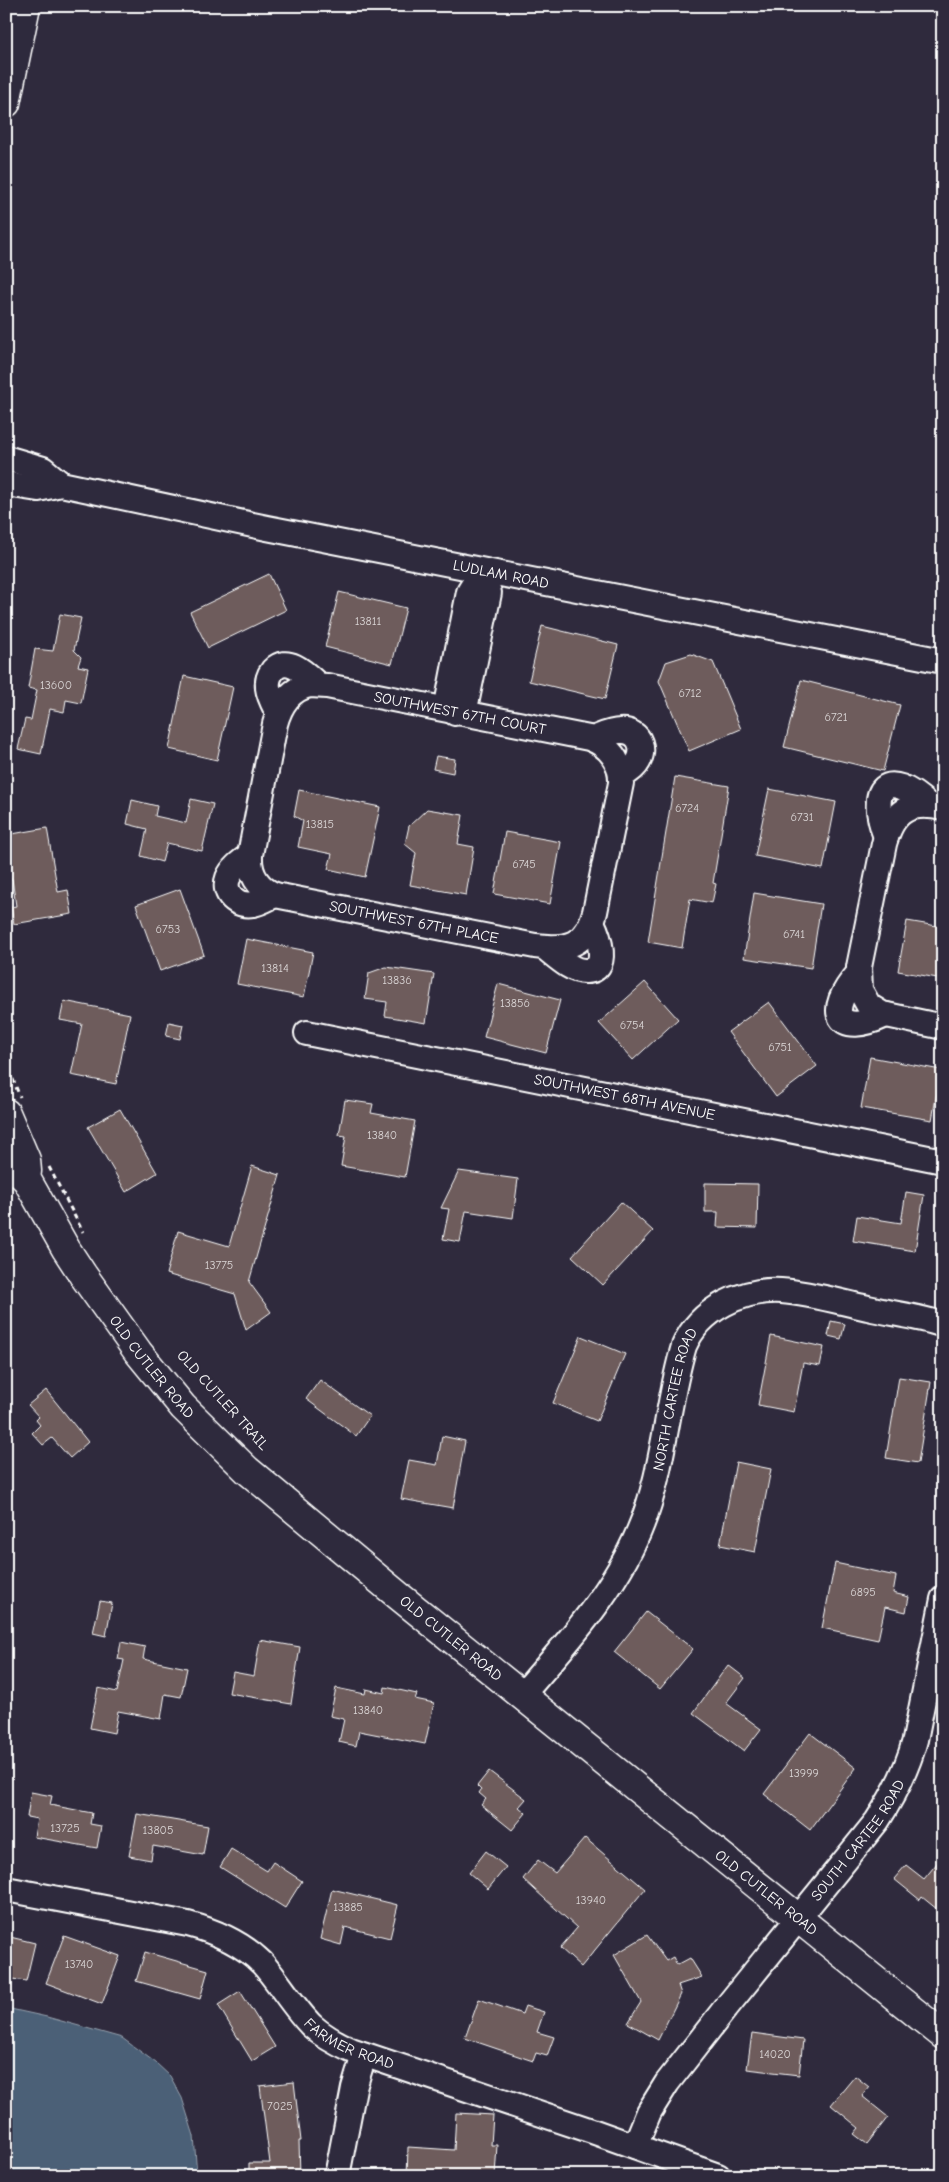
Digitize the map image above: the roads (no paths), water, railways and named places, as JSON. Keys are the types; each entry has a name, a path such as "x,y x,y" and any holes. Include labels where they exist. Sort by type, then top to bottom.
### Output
{"main road":[{"path":"6,104 26,6"},
{"path":"14,1108 26,1160 38,1172"},
{"path":"6,1152 12,1166 38,1172"},
{"name":"OLD CUTLER ROAD","path":"38,1172 66,1249 102,1304 148,1365 188,1412 272,1492 943,2034"}],"street":[{"name":"LUDLAM ROAD","path":"6,458 43,469 60,484"},
{"name":"LUDLAM ROAD","path":"6,484 38,489 60,484 267,528 943,661"},
{"path":"455,713 448,700 470,592 482,571"},
{"name":"SOUTHWEST 67TH COURT","path":"250,855 278,713 285,701 307,688 593,739 603,745 618,768"},
{"path":"544,947 571,966 586,972 597,965 602,950 592,922 618,768 635,766 640,757 641,743 633,733 619,731 593,739"},
{"path":"886,838 877,808 879,797 884,788 893,785 907,788 936,807"},
{"path":"936,807 917,806 901,812 890,826 858,974 860,990 864,998 875,1010 886,1016 943,1027"},
{"path":"250,855 228,878 228,893 237,902 247,905 261,902 275,895"},
{"name":"SOUTHWEST 67TH PLACE","path":"250,855 250,868 256,880 262,888 275,895 544,947 563,947 577,942 583,937 592,922"},
{"path":"858,974 846,987 840,1000 839,1013 842,1018 850,1024 857,1024 871,1022 886,1016"},
{"name":"SOUTHWEST 68TH AVENUE","path":"307,1033 943,1161"},
{"name":"NORTH CARTEE ROAD","path":"522,1695 597,1604 617,1574 636,1538 655,1477 680,1358 689,1333 699,1322 733,1299 757,1293 781,1291 943,1325"},
{"name":"SOUTH CARTEE ROAD","path":"635,2146 649,2112 667,2083 877,1820 905,1773 915,1740 943,1599"},
{"name":"FARMER ROAD","path":"6,1889 188,1924 214,1932 240,1946 261,1963 313,2027 337,2044 364,2056 635,2146 718,2176"},
{"path":"337,2176 354,2088 364,2056"}],"water":[{"path":"6,2008 47,2017 122,2038 156,2063 170,2076 182,2098 194,2136 197,2176 6,2176"}]}
